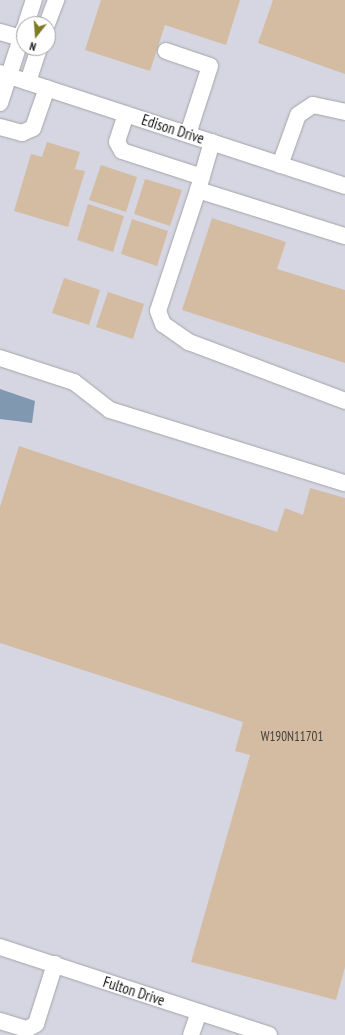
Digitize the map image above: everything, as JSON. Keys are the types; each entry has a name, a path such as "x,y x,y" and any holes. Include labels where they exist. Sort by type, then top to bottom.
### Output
{"street":[{"path":"29,16 34,0"},
{"path":"51,16 56,0"},
{"path":"0,32 16,31"},
{"path":"0,103 4,74 16,48"},
{"path":"166,51 210,66 188,134"},
{"path":"28,82 36,56"},
{"name":"Edison Drive","path":"4,74 345,186"},
{"path":"0,127 22,133 33,128 47,88"},
{"path":"280,165 298,115 313,105 345,112"},
{"path":"126,114 117,142 122,151 200,183 345,236"},
{"path":"212,142 158,311 163,324 189,342 345,401"},
{"path":"0,358 74,382 110,410 345,483"},
{"name":"Fulton Drive","path":"0,947 269,1035"},
{"path":"0,1021 27,1029 36,1024 55,964"},
{"path":"191,1035 199,1012"}],"shaded area":[{"path":"0,0 345,0 345,1035 0,1035"}],"water":[{"path":"0,389 35,401 32,423 0,419"}],"building":[{"path":"101,0 240,0 226,45 165,25 150,71 85,50"},
{"path":"273,0 345,0 345,74 258,43"},
{"path":"47,142 80,152 75,169 85,171 68,227 14,211 31,154 42,157"},
{"path":"101,165 137,177 126,212 89,200"},
{"path":"145,179 182,190 170,226 134,214"},
{"path":"88,204 124,216 113,252 77,240"},
{"path":"212,218 286,242 277,269 345,290 345,363 182,310"},
{"path":"132,219 168,231 157,266 121,254"},
{"path":"64,278 100,290 89,325 52,313"},
{"path":"108,292 144,304 133,339 96,327"},
{"path":"19,446 277,532 285,508 303,515 310,488 345,498 345,967 336,1000 191,962 250,755 235,751 243,722 0,643 0,507"}]}
